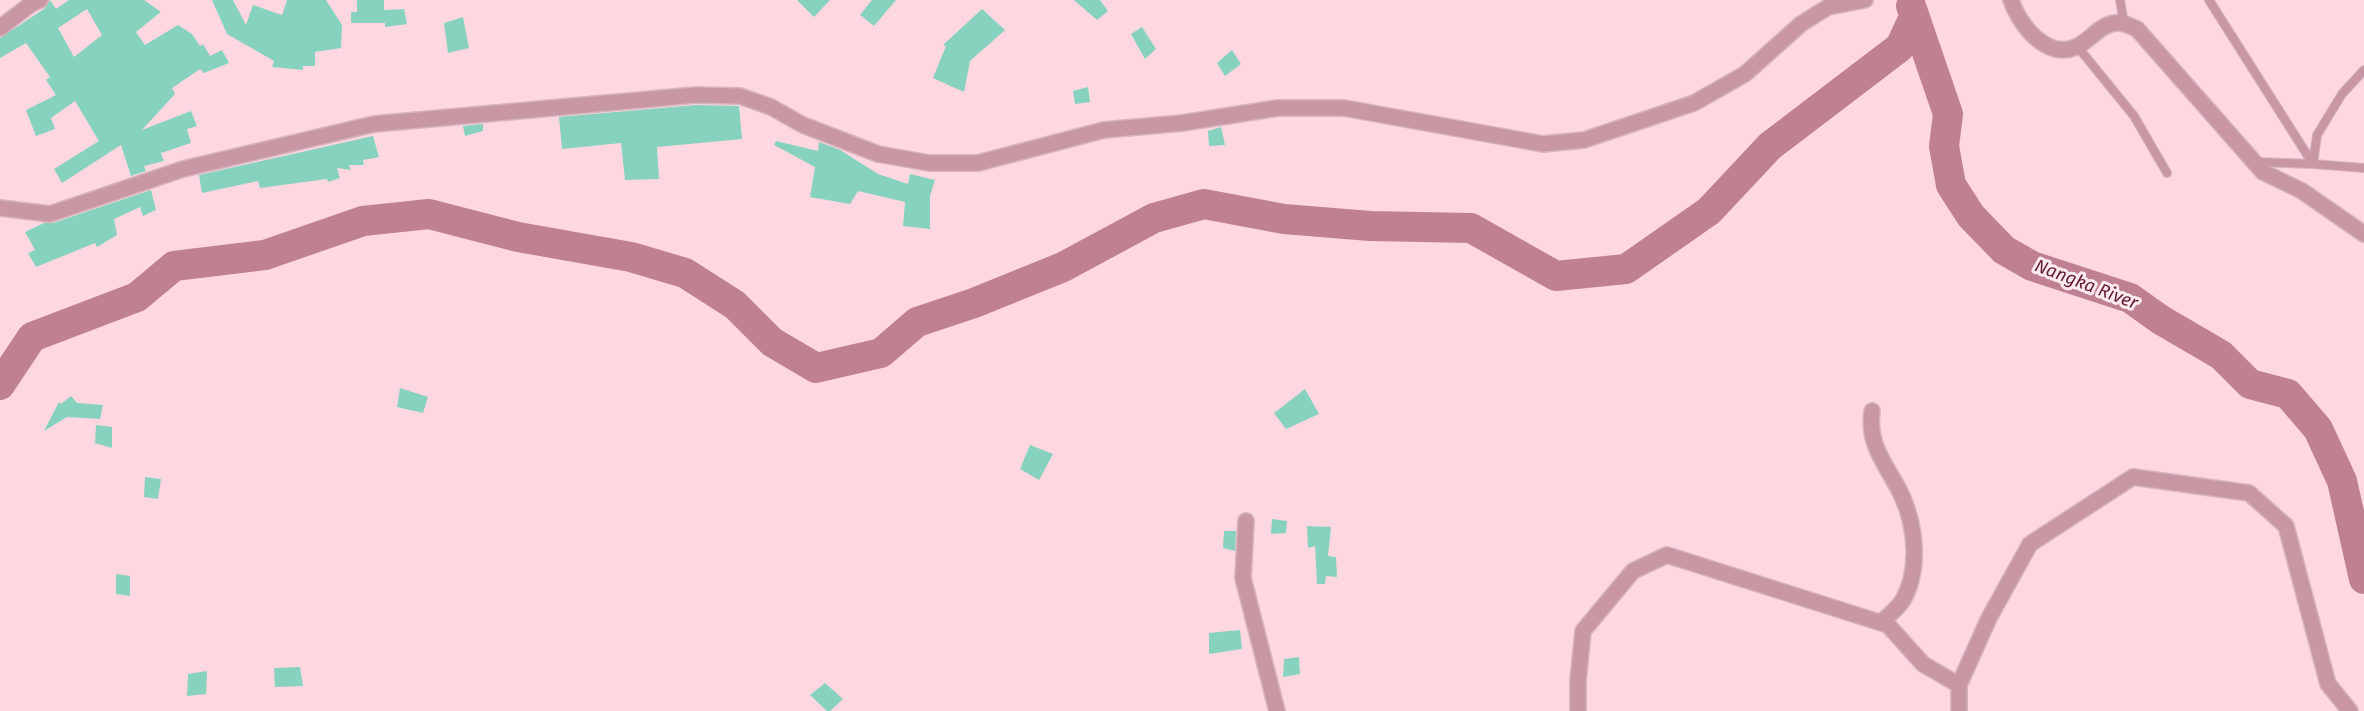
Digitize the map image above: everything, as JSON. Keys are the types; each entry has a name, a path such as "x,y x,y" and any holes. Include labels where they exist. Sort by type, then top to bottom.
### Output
{"street":[{"path":"0,28 31,4 40,0"},
{"path":"2011,0 2022,24 2039,40 2066,50 2077,46 2102,27 2115,22 2137,29 2150,40 2263,172 2302,191 2364,234"},
{"path":"0,208 50,214 183,169 374,124 696,95 740,96 771,107 803,125 878,154 929,163 978,163 1104,130 1182,123 1278,108 1344,108 1499,138 1554,143 1584,140 1694,103 1745,74 1801,24 1828,7 1861,1"},
{"path":"1872,411 1870,429 1881,459 1902,496 1909,516 1914,546 1912,582 1902,602 1881,623"},
{"path":"1959,711 1959,685 1989,618 2030,544 2133,477 2249,493 2286,526 2328,684 2350,711"},
{"path":"1246,521 1243,578 1277,711"},
{"path":"1578,711 1578,681 1583,631 1633,571 1667,555 1888,625 1923,664 1959,685"}],"lane":[{"path":"2120,0 2124,24"},
{"path":"2209,0 2313,164"},
{"path":"2077,46 2134,116 2167,173"},
{"path":"2313,164 2317,135 2342,94 2364,70"},
{"path":"2254,162 2364,168"}],"building":[{"path":"50,0 56,9 69,0 144,0 161,12 136,32 145,45 178,25 192,34 200,46 203,44 210,56 222,50 229,63 204,73 200,69 172,88 175,94 142,130 191,111 197,126 187,129 191,143 161,153 164,161 144,166 146,171 131,176 121,145 62,183 54,169 99,141 75,101 51,118 55,129 36,136 26,110 56,95 46,80 50,77 26,43 0,58 0,38 44,9","holes":["87,9 102,35 74,57 58,28"]},
{"path":"212,0 233,0 246,25 253,5 282,15 287,0 326,0 342,25 341,48 315,52 315,66 303,66 303,70 272,67 274,61 227,34"},
{"path":"357,0 384,0 384,10 404,9 407,24 385,27 385,23 351,23 351,12 357,12"},
{"path":"797,0 830,0 814,17"},
{"path":"872,0 896,0 874,26 860,15"},
{"path":"1074,0 1100,0 1108,11 1097,20"},
{"path":"982,9 1005,30 970,61 964,92 933,78 946,46 943,45"},
{"path":"463,17 469,48 448,53 444,23"},
{"path":"1142,27 1156,49 1145,59 1131,34"},
{"path":"1232,50 1241,64 1225,76 1217,63"},
{"path":"1088,87 1090,102 1075,104 1073,91"},
{"path":"696,105 739,106 742,139 657,147 659,179 625,180 621,143 562,149 559,117"},
{"path":"483,124 483,131 465,136 463,126"},
{"path":"1221,127 1225,145 1209,146 1208,131"},
{"path":"373,136 379,157 363,160 364,165 349,165 351,170 337,168 340,178 328,182 327,179 260,188 258,181 202,193 199,175"},
{"path":"776,141 818,151 819,142 840,150 878,174 908,184 910,174 935,180 930,196 930,229 903,226 905,202 858,191 850,204 810,197 815,167 774,145"},
{"path":"151,190 156,210 143,216 140,207 114,219 117,235 97,247 95,243 36,267 28,253 35,250 25,232 44,223 53,223"},
{"path":"400,388 428,397 423,413 397,407"},
{"path":"1305,389 1319,414 1286,429 1274,413"},
{"path":"71,396 77,403 103,405 100,419 67,417 44,431 59,402 61,404"},
{"path":"96,425 112,427 112,448 95,443"},
{"path":"1030,445 1053,454 1039,480 1020,469"},
{"path":"145,477 161,479 158,499 144,497"},
{"path":"1272,519 1287,521 1286,533 1271,534"},
{"path":"1307,526 1331,527 1328,556 1336,557 1337,577 1326,576 1325,584 1317,584 1315,546 1308,548"},
{"path":"1224,531 1236,531 1235,551 1223,548"},
{"path":"116,574 130,576 130,596 116,594"},
{"path":"1240,630 1242,649 1209,654 1209,633"},
{"path":"1299,657 1300,674 1283,677 1284,659"},
{"path":"300,667 303,686 275,687 274,668"},
{"path":"207,671 206,694 187,696 188,674"},
{"path":"825,683 843,699 830,711 827,711 810,695"}],"waterway":[{"name":"Nangka River","path":"1911,6 1948,114 1944,146 1951,185 1971,216 2004,250 2032,266 2130,298 2161,320 2221,355 2250,384 2288,394 2318,429 2342,481 2364,579"},
{"path":"0,385 32,337 137,297 174,266 265,255 363,221 429,214 518,237 631,257 685,273 735,305 772,342 816,368 881,353 917,322 974,303 1063,267 1154,218 1204,204 1284,219 1370,226 1471,228 1556,276 1626,269 1709,211 1770,146 1900,47 1914,17"}]}
